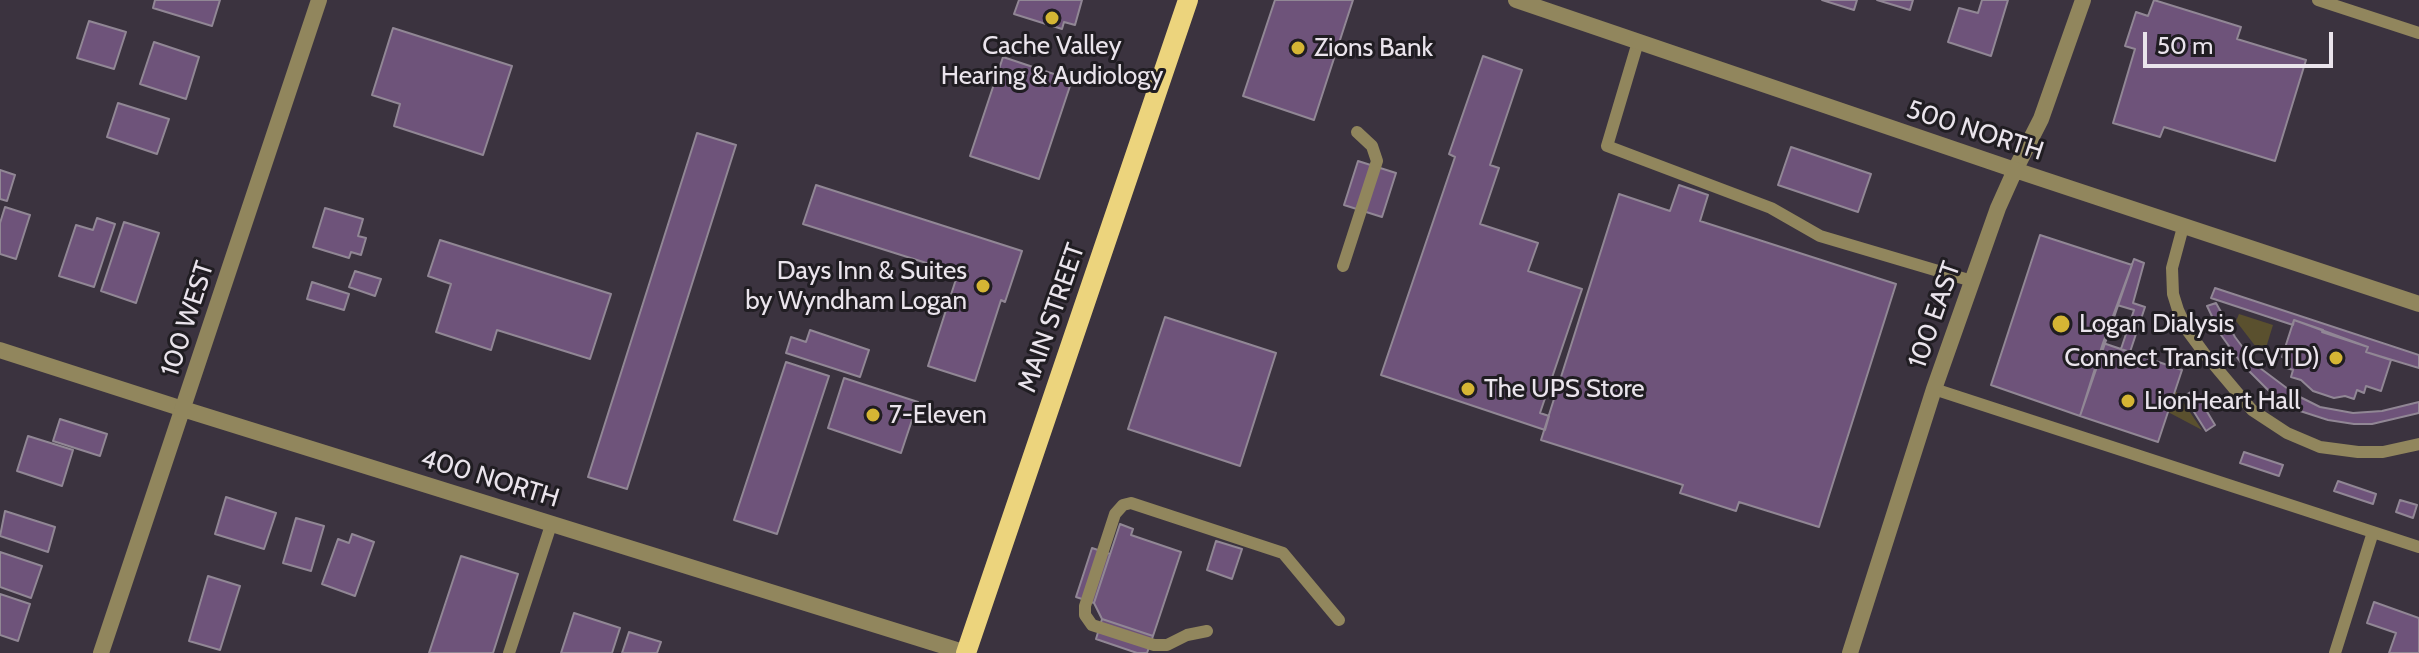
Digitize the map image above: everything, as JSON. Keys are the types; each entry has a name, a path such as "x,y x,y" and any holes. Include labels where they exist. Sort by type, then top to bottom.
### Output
{"main road":[{"name":"MAIN STREET","path":"966,653 1188,0"}],"street":[{"name":"100 WEST","path":"101,653 319,0"},
{"name":"500 NORTH","path":"1516,0 2419,304"},
{"name":"100 EAST","path":"1850,653 1934,389 1998,208 2041,119 2083,0"},
{"name":"400 NORTH","path":"0,350 966,653"}],"lane":[{"path":"2318,0 2419,33"},
{"path":"1638,42 1607,146 1771,208 1820,236 1972,281"},
{"path":"1343,266 1377,161 1372,146 1357,132"},
{"path":"2183,227 2172,268 2173,294 2178,310 2187,330 2204,353 2252,410 2287,433 2320,447 2383,452 2419,444"},
{"path":"1934,389 2419,547"},
{"path":"1207,631 1187,635 1167,645 1154,645 1092,625 1085,615 1085,606 1115,514 1123,505 1131,503 1283,553 1339,620"},
{"path":"509,653 551,525"},
{"path":"2335,653 2373,532"}],"shaded area":[{"path":"2239,314 2273,325 2265,351 2256,347 2236,321"},
{"path":"2175,390 2202,430 2168,412"}],"building":[{"path":"155,0 220,0 212,26 153,8"},
{"name":"Cache Valley Hearing & Audiology","path":"1019,0 1082,0 1075,25 1064,22 1062,29 1014,14"},
{"name":"Zions Bank","path":"1275,0 1353,0 1314,120 1243,96"},
{"path":"1822,0 1857,0 1854,10"},
{"path":"1877,0 1913,0 1910,10"},
{"path":"1982,0 2008,0 1991,56 1948,42 1959,8 1978,13"},
{"path":"2154,0 2241,27 2237,39 2306,60 2275,161 2164,127 2160,137 2113,123 2135,49 2125,46 2136,12 2148,16"},
{"path":"89,21 126,32 114,69 77,58"},
{"path":"393,28 512,66 483,155 394,126 400,104 372,95"},
{"path":"154,42 199,57 186,99 140,84"},
{"path":"1483,56 1522,70 1490,165 1499,168 1480,224 1538,243 1528,271 1582,289 1540,413 1549,416 1545,430 1381,375 1455,157 1449,154"},
{"path":"1003,57 1072,80 1039,179 970,156"},
{"path":"118,103 169,119 157,154 107,137"},
{"path":"697,133 736,145 627,489 588,477"},
{"path":"1791,147 1871,174 1858,212 1778,185"},
{"path":"1358,161 1396,173 1382,217 1344,205"},
{"path":"0,170 15,175 7,201 0,199"},
{"path":"816,185 1022,251 1005,302 1001,300 975,381 928,366 958,273 803,224"},
{"path":"1679,185 1708,195 1700,221 1896,284 1819,527 1739,502 1736,511 1680,493 1683,485 1541,440 1619,194 1670,211"},
{"path":"5,207 30,215 16,259 0,254 0,223"},
{"path":"325,208 363,219 358,236 366,238 361,255 351,252 349,258 313,247"},
{"path":"97,218 115,224 94,287 59,276 76,225 93,230"},
{"path":"124,222 159,233 136,303 101,291"},
{"name":"Logan Dialysis","path":"2040,235 2132,265 2080,416 1991,385"},
{"path":"440,240 611,294 590,359 497,330 491,350 436,332 451,284 428,276"},
{"path":"2134,259 2144,263 2133,303 2145,307 2130,352 2103,343"},
{"path":"355,271 381,279 375,296 349,287"},
{"path":"312,282 349,294 344,310 307,299"},
{"path":"2215,288 2419,355 2419,368 2366,352 2368,347 2294,320 2293,325 2211,298"},
{"path":"2216,303 2235,337 2256,365 2296,395 2320,407 2353,413 2382,411 2419,402 2419,413 2372,424 2354,424 2297,410 2270,392 2241,363 2221,335 2207,306"},
{"path":"2117,305 2134,310 2121,349 2103,343"},
{"path":"1165,317 1276,353 1240,466 1128,429"},
{"name":"Connect Transit (CVTD)","path":"2294,320 2368,347 2366,352 2391,360 2381,391 2366,386 2364,393 2357,390 2354,399 2345,396 2334,398 2313,391 2301,380 2291,377 2293,370 2287,368 2290,360 2282,357"},
{"path":"810,330 869,350 860,377 786,353 791,337 806,342"},
{"name":"LionHeart Hall","path":"2103,343 2182,370 2158,442 2080,416"},
{"path":"786,362 829,376 777,534 734,520"},
{"name":"7-Eleven","path":"844,378 918,402 901,453 828,428"},
{"path":"2194,390 2215,425 2206,431 2184,396"},
{"path":"60,419 107,434 100,456 53,441"},
{"path":"28,436 73,450 62,486 17,471"},
{"path":"2244,452 2283,465 2279,476 2240,463"},
{"path":"2338,481 2376,494 2373,504 2334,491"},
{"path":"226,497 276,513 264,549 215,534"},
{"path":"2400,500 2417,505 2413,518 2396,512"},
{"path":"5,511 55,527 48,552 0,536"},
{"path":"296,518 324,526 311,571 283,563"},
{"path":"1120,524 1133,529 1131,535 1181,552 1153,636 1102,619 1094,603"},
{"path":"352,534 374,542 355,596 322,584 338,539 349,543"},
{"path":"1216,541 1242,549 1232,579 1207,570"},
{"path":"1092,548 1110,554 1094,603 1076,597"},
{"path":"0,552 42,566 31,598 0,587"},
{"path":"461,556 518,574 493,653 429,653"},
{"path":"208,576 240,586 220,650 189,641"},
{"path":"0,594 30,604 18,641 0,635"},
{"path":"2374,602 2419,618 2419,653 2389,653 2396,633 2367,623"},
{"path":"574,613 620,628 612,653 561,653"},
{"path":"1102,619 1153,636 1147,653 1137,653 1096,639"},
{"path":"629,632 661,642 657,653 622,653"}],"place":[{"name":"Cache Valley Hearing & Audiology","path":"1052,18"},
{"name":"Zions Bank","path":"1298,48"},
{"name":"Days Inn & Suites by Wyndham Logan","path":"983,286"},
{"name":"Logan Dialysis","path":"2061,324"},
{"name":"Connect Transit (CVTD)","path":"2336,358"},
{"name":"The UPS Store","path":"1468,389"},
{"name":"LionHeart Hall","path":"2128,401"},
{"name":"7-Eleven","path":"873,415"}]}
